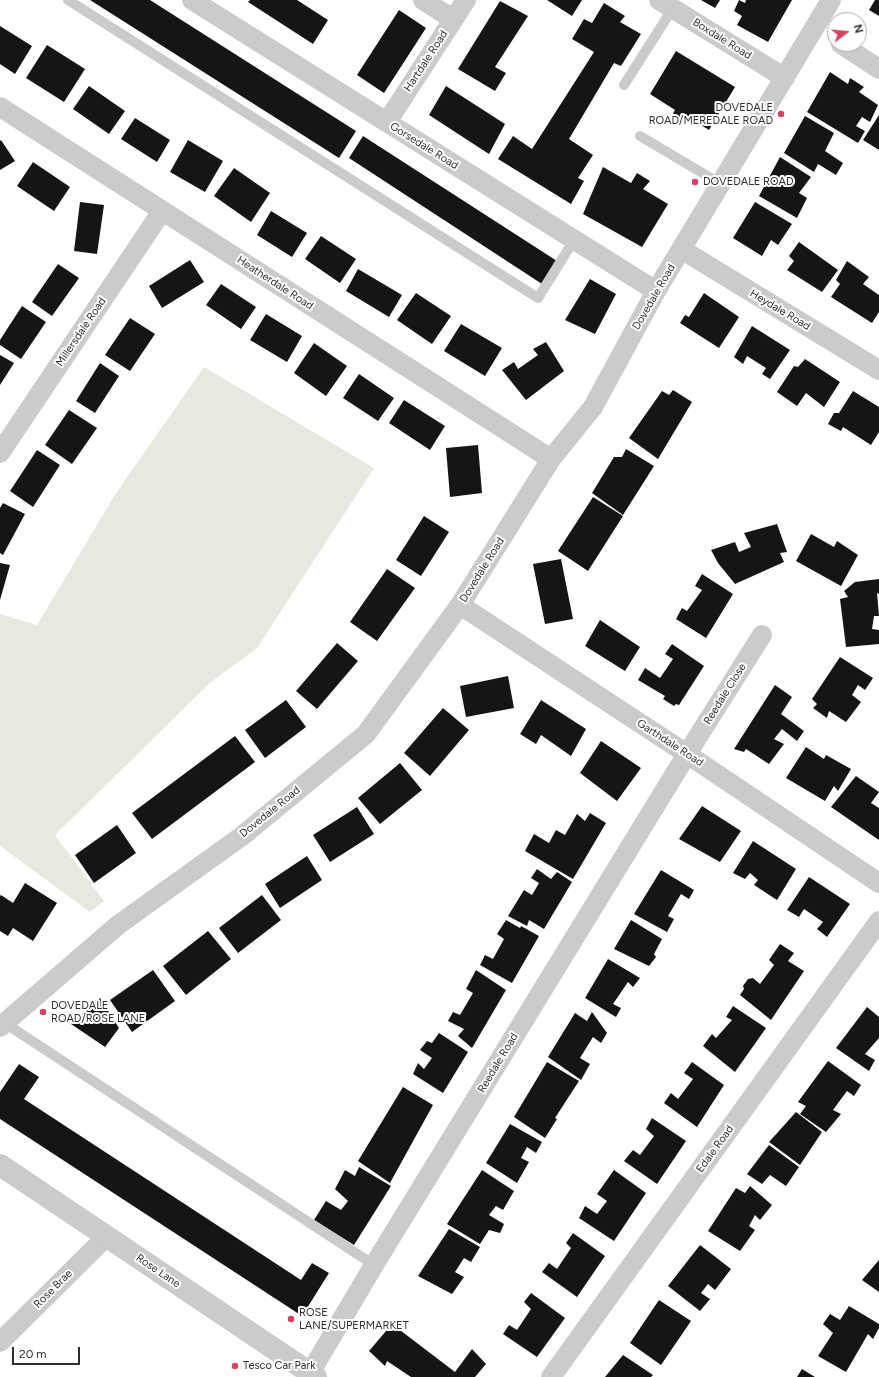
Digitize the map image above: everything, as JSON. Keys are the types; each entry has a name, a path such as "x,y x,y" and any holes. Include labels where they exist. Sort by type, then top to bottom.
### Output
{"street":[{"name":"Gorsedale Road","path":"192,0 656,291"},
{"path":"423,0 453,19"},
{"name":"Hartdale Road","path":"387,122 466,0"},
{"name":"Dovedale Road","path":"2,1024 118,925 242,836 366,734 460,605 551,459 593,407 656,291 832,0"},
{"name":"Boxdale Road","path":"666,4 785,78"},
{"path":"815,27 827,35"},
{"path":"853,52 879,69"},
{"name":"Heatherdale Road","path":"0,107 551,459"},
{"name":"Millersdale Road","path":"0,453 162,211"},
{"name":"Heydale Road","path":"681,249 879,370"},
{"name":"Garthdale Road","path":"460,605 687,754 879,883"},
{"name":"Reedale Close","path":"687,754 762,634"},
{"name":"Reedale Road","path":"313,1375 374,1265 687,754"},
{"name":"Edale Road","path":"551,1377 879,921"},
{"name":"Rose Lane","path":"0,1165 313,1375"},
{"name":"Rose Brae","path":"0,1342 107,1236"}],"lane":[{"path":"68,0 538,298 574,240"},
{"path":"624,85 666,4"},
{"path":"640,136 721,184"},
{"path":"2,1024 374,1265"}],"shaded area":[{"path":"204,367 374,468 257,648 211,682 55,835 104,901 90,912 0,846 0,614 37,625 116,493"}],"building":[{"path":"90,0 150,0 356,131 339,158"},
{"path":"250,0 297,0 328,20 313,44 248,2"},
{"path":"547,0 582,0 572,16"},
{"path":"701,0 720,0 715,8"},
{"path":"739,0 745,3 746,0 792,0 768,42 737,25 742,16 734,11"},
{"path":"875,0 879,0 879,16 869,10"},
{"path":"500,1 528,16 495,67 506,73 495,91 458,69"},
{"path":"604,3 625,16 620,22 641,34 621,66 614,63 569,139 593,155 578,178 584,181 571,204 498,159 513,136 532,149 594,52 572,39 584,19 592,23"},
{"path":"399,10 426,28 384,93 357,75"},
{"path":"0,26 32,46 15,74 0,64"},
{"path":"47,45 85,69 64,102 26,78"},
{"path":"676,51 735,87 709,130 685,115 680,123 671,117 675,110 650,94"},
{"path":"830,72 848,84 850,78 864,87 859,92 878,105 870,122 862,117 856,126 865,131 858,143 807,112"},
{"path":"89,86 125,111 109,134 73,109"},
{"path":"446,86 505,124 489,154 429,115"},
{"path":"879,115 879,150 863,140"},
{"path":"805,116 834,133 825,151 843,163 836,175 818,164 814,172 784,153"},
{"path":"135,118 170,140 157,162 121,139"},
{"path":"363,136 557,261 542,284 349,158"},
{"path":"1,140 15,161 0,170 0,141"},
{"path":"188,140 223,161 205,192 170,172"},
{"path":"780,157 811,177 799,193 807,198 797,218 759,196"},
{"path":"33,162 70,187 54,211 17,186"},
{"path":"603,167 631,183 637,173 650,181 643,189 668,204 642,247 583,214"},
{"path":"234,168 270,193 251,222 214,196"},
{"path":"80,202 104,205 97,254 74,251"},
{"path":"755,202 792,224 778,245 771,240 762,256 733,238"},
{"path":"271,211 307,233 292,257 257,235"},
{"path":"321,236 356,259 340,283 305,259"},
{"path":"799,242 838,270 822,292 787,270 794,261 789,256"},
{"path":"190,260 204,282 162,308 149,286"},
{"path":"847,261 869,277 863,284 879,295 879,312 872,323 831,297 840,284 836,280"},
{"path":"58,264 79,278 52,316 32,302"},
{"path":"358,269 402,295 389,317 346,291"},
{"path":"590,279 616,294 595,334 565,320"},
{"path":"221,284 256,307 241,329 206,305"},
{"path":"416,293 451,316 432,344 397,320"},
{"path":"704,293 739,317 719,348 680,323 685,315 689,317"},
{"path":"22,306 46,322 21,359 0,345 0,340"},
{"path":"266,314 302,336 287,362 250,340"},
{"path":"130,318 155,334 130,371 105,355"},
{"path":"461,324 502,348 485,376 444,351"},
{"path":"752,326 790,350 770,379 762,374 766,368 747,356 743,364 734,357"},
{"path":"546,342 564,371 526,400 502,370 514,362 518,369 538,355 533,349"},
{"path":"314,343 347,366 326,396 294,373"},
{"path":"0,355 14,363 0,385"},
{"path":"805,359 840,382 824,407 806,393 797,406 777,392 794,366 798,367"},
{"path":"100,363 119,376 95,413 76,401"},
{"path":"359,374 394,398 378,421 343,398"},
{"path":"673,390 692,402 658,459 629,438 662,391 669,395"},
{"path":"853,391 879,407 879,432 871,445 843,427 841,431 828,424 834,413 839,413"},
{"path":"404,400 445,426 430,450 389,423"},
{"path":"69,410 97,428 72,464 45,445"},
{"path":"478,445 482,493 450,497 446,448"},
{"path":"626,449 654,466 623,515 592,493 614,457 622,457"},
{"path":"37,450 60,465 33,507 10,491"},
{"path":"593,497 623,516 588,571 558,551"},
{"path":"3,503 25,514 3,555 0,553 0,508"},
{"path":"424,516 449,532 421,576 396,560"},
{"path":"777,524 787,552 780,553 784,562 735,584 718,563 711,550 735,542 739,552 751,547 744,533"},
{"path":"811,534 834,547 837,541 858,555 841,586 796,561"},
{"path":"561,559 573,619 545,624 533,564"},
{"path":"0,563 10,565 0,600"},
{"path":"387,569 415,588 377,641 350,622"},
{"path":"702,574 733,594 706,638 676,619 682,608 687,611 702,590 695,586"},
{"path":"879,579 879,594 877,593 879,616 874,616 872,629 879,630 879,644 846,647 840,599 848,597 844,591 855,582"},
{"path":"600,620 640,647 625,671 585,646"},
{"path":"337,643 358,661 317,709 296,691"},
{"path":"672,644 704,666 679,705 676,704 674,706 663,699 665,696 638,680 645,668 660,678 673,659 665,654"},
{"path":"840,657 873,678 865,690 858,685 852,695 861,702 846,722 829,711 827,718 813,708 817,704 812,699"},
{"path":"508,676 514,708 466,717 460,686"},
{"path":"775,685 792,697 781,714 804,731 797,741 782,729 774,739 784,744 769,764 746,749 744,752 734,749"},
{"path":"286,700 306,727 265,758 245,730"},
{"path":"541,700 586,729 571,756 541,735 536,744 520,734"},
{"path":"443,708 469,730 430,776 404,753"},
{"path":"235,736 255,762 152,839 132,813"},
{"path":"601,741 641,768 617,801 580,773"},
{"path":"806,747 824,759 826,755 851,769 838,791 834,786 825,801 786,778"},
{"path":"400,763 422,790 380,824 358,798"},
{"path":"856,776 879,792 871,803 879,808 879,840 831,807"},
{"path":"702,806 741,831 720,862 679,839"},
{"path":"357,807 374,834 330,862 313,835"},
{"path":"590,813 606,823 573,879 525,851 534,834 549,843 556,830 565,835 577,814 585,821"},
{"path":"117,825 136,853 94,883 75,855"},
{"path":"753,841 796,869 777,900 754,885 758,880 750,873 745,879 733,873"},
{"path":"307,856 322,880 280,908 265,884"},
{"path":"537,869 551,879 557,872 572,882 544,929 529,920 527,926 508,916 524,890 532,895 539,883 531,878"},
{"path":"661,870 694,890 689,899 681,894 668,916 674,919 667,932 634,914"},
{"path":"809,877 850,904 827,937 817,929 823,922 804,909 799,917 787,910"},
{"path":"25,883 57,903 33,941 13,928 8,936 0,931 0,896 1,895 13,903"},
{"path":"262,895 281,920 238,953 219,928"},
{"path":"506,920 539,936 512,983 480,965 485,955 493,959 504,939 497,934"},
{"path":"631,920 662,939 654,954 656,957 649,966 614,949"},
{"path":"208,931 231,959 186,995 163,966"},
{"path":"780,944 794,953 788,961 804,971 771,1020 740,995 744,989 743,986 748,979 753,978 760,984 774,965 769,960"},
{"path":"608,959 640,978 633,987 628,982 613,1004 621,1008 616,1017 585,998"},
{"path":"153,970 175,1001 132,1032 110,1000"},
{"path":"476,970 506,990 472,1048 458,1036 464,1029 448,1021 453,1012 460,1015 473,993 466,989"},
{"path":"100,998 119,1028 105,1047 71,1024"},
{"path":"733,1006 766,1028 735,1072 703,1046 712,1034 716,1038 732,1020 726,1017"},
{"path":"867,1007 879,1017 879,1038 865,1054 875,1060 869,1071 836,1048"},
{"path":"592,1012 607,1033 601,1043 593,1037 580,1058 590,1064 581,1080 548,1057 575,1013 587,1021"},
{"path":"439,1033 468,1052 443,1093 413,1074 418,1063 424,1069 432,1058 420,1050 427,1041 432,1043"},
{"path":"828,1061 861,1085 854,1096 847,1091 833,1110 841,1114 826,1132 800,1114 806,1106 798,1102"},
{"path":"547,1062 579,1081 555,1118 557,1119 545,1138 514,1117"},
{"path":"692,1062 724,1085 697,1127 664,1103 671,1093 678,1099 693,1079 684,1073"},
{"path":"19,1064 39,1077 24,1099 301,1280 312,1263 329,1273 302,1316 0,1119 0,1092"},
{"path":"403,1087 433,1105 390,1183 358,1161"},
{"path":"796,1112 822,1132 800,1165 769,1142"},
{"path":"652,1118 686,1141 657,1184 624,1161 633,1150 640,1155 654,1136 646,1129"},
{"path":"510,1124 542,1142 536,1153 527,1147 521,1158 529,1162 517,1183 486,1163"},
{"path":"769,1145 799,1167 786,1186 770,1175 762,1184 747,1174"},
{"path":"359,1167 391,1186 354,1245 314,1220 326,1201 341,1210 348,1201 335,1189 345,1170 355,1176"},
{"path":"482,1170 514,1191 503,1210 496,1206 489,1215 504,1224 500,1233 489,1230 480,1244 447,1224"},
{"path":"614,1170 646,1193 614,1241 579,1218 585,1206 597,1214 607,1201 597,1194"},
{"path":"750,1186 772,1205 760,1220 755,1215 749,1226 755,1230 740,1251 708,1231 736,1188 745,1193"},
{"path":"449,1229 480,1247 471,1262 464,1258 455,1272 464,1277 452,1294 418,1276"},
{"path":"573,1233 605,1256 577,1297 542,1272 549,1263 557,1269 571,1248 566,1243"},
{"path":"700,1245 731,1269 715,1290 708,1284 701,1293 710,1299 700,1311 668,1286"},
{"path":"879,1260 879,1292 862,1280"},
{"path":"531,1293 565,1318 537,1357 503,1334 509,1325 517,1330 531,1309 524,1302"},
{"path":"659,1300 691,1321 661,1365 630,1343"},
{"path":"849,1306 879,1324 879,1328 873,1339 868,1334 846,1372 818,1356 833,1333 823,1324 830,1314 840,1320"},
{"path":"392,1324 455,1372 472,1349 486,1364 475,1377 411,1377 387,1361 385,1366 369,1351"},
{"path":"623,1355 653,1375 651,1377 605,1377"},
{"path":"802,1369 815,1377 797,1377"}],"place":[{"name":"DOVEDALE ROAD/MEREDALE ROAD","path":"781,114"},
{"name":"DOVEDALE ROAD","path":"695,182"},
{"name":"DOVEDALE ROAD/ROSE LANE","path":"43,1012"},
{"name":"ROSE LANE/SUPERMARKET","path":"291,1319"},
{"name":"Tesco Car Park","path":"235,1366"}]}
